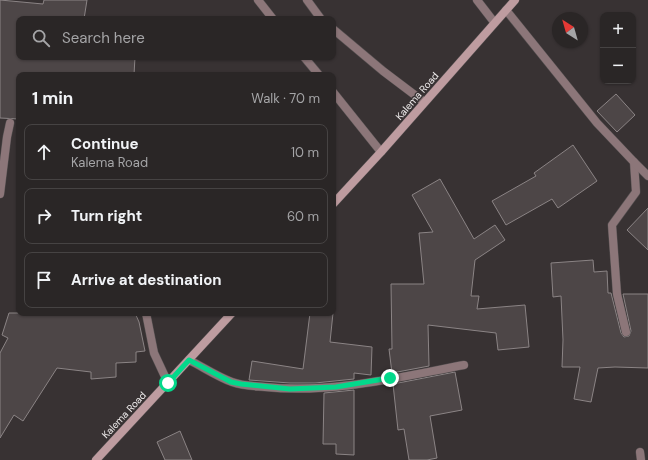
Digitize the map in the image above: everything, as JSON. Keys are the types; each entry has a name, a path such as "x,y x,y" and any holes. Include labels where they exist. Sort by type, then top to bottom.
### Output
{"street":[{"path":"258,0 271,16"},
{"path":"307,0 319,16"},
{"path":"477,0 494,22"},
{"name":"Kalema Road","path":"336,201 515,0"},
{"path":"506,10 597,123 648,176"},
{"path":"336,32 383,71 424,102"},
{"path":"306,60 316,72"},
{"path":"336,96 381,152"},
{"path":"0,194 10,123"},
{"path":"626,332 617,294 612,225 636,192 634,162"},
{"path":"147,316 154,353 168,383"},
{"name":"Kalema Road","path":"96,460 229,316"},
{"path":"189,360 231,382 290,389 336,387 464,365"}],"building":[{"path":"0,0 43,4 44,0 87,0 84,16 16,16 16,60 135,60 134,72 16,72 16,119 0,118"},
{"path":"616,94 635,115 617,132 597,111"},
{"path":"573,145 597,181 558,208 552,199 506,225 492,201 536,176 534,173"},
{"path":"440,179 474,239 495,225 505,240 475,260 471,296 479,296 477,309 525,305 529,347 498,350 496,333 428,325 429,366 392,373 389,349 392,349 391,284 424,284 419,233 433,232 412,195"},
{"path":"648,208 648,250 627,230"},
{"path":"593,260 594,272 607,271 608,293 611,293 621,333 624,337 629,336 631,331 623,294 648,294 648,368 598,368 591,402 574,399 580,367 562,367 563,340 561,296 553,297 551,263"},
{"path":"9,313 16,313 16,316 136,316 145,351 136,352 136,362 116,363 116,377 91,379 91,372 57,368 23,421 14,415 0,438 0,353 8,338 2,335"},
{"path":"310,316 333,316 330,342 372,347 371,375 354,373 354,379 315,383 249,380 252,361 303,369"},
{"path":"455,372 462,410 430,416 437,458 427,460 409,460 404,429 398,430 393,384"},
{"path":"354,390 354,455 336,454 336,444 323,444 324,393"},
{"path":"180,431 192,460 165,460 157,442"}],"route":[{"path":"168,383 189,360 231,382 290,389 336,387 390,378"}]}
